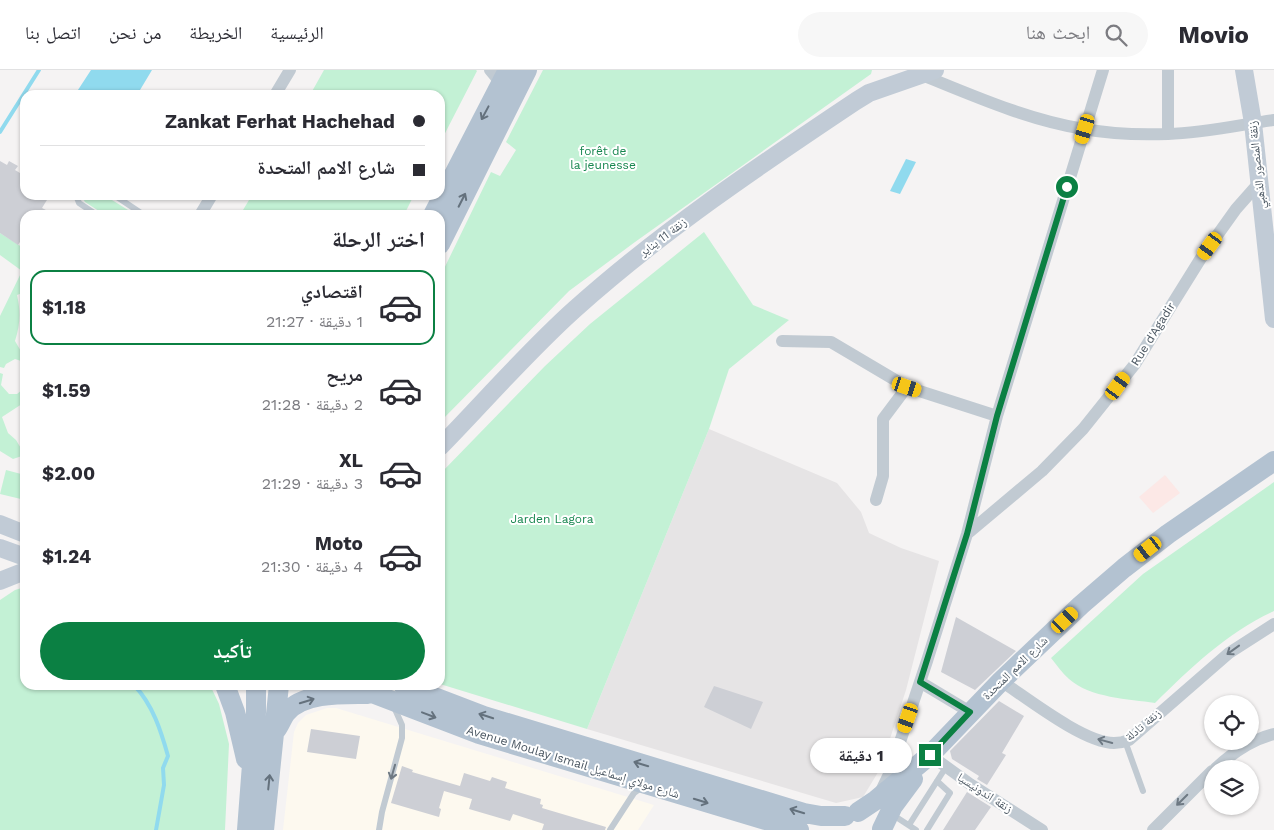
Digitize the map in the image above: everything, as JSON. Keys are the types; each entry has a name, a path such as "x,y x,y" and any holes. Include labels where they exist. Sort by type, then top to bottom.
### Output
{"main road":[{"path":"445,190 504,78 527,70"},
{"name":"زنقة المنصور الذهبي","path":"1244,70 1253,123 1274,319"},
{"name":"زنقة 11 يناير","path":"445,442 575,309 633,261 719,195 869,93 928,73"},
{"path":"445,231 504,78"},
{"name":"شارع الامم المتحدة","path":"883,818 938,761 970,712 1088,599 1168,534 1274,461"},
{"path":"0,524 20,532"},
{"path":"0,531 0,537"},
{"path":"0,548 20,555"},
{"path":"0,581 20,573"},
{"path":"227,690 235,712 250,776"},
{"path":"246,830 256,712 256,690"},
{"path":"264,830 278,690"},
{"name":"Avenue Moulay Ismail شارع مولاي إسماعيل","path":"365,690 479,734 789,829"},
{"name":"Avenue Moulay Ismail شارع مولاي إسماعيل","path":"416,690 484,716 804,813 846,819"},
{"path":"274,734 286,713 300,702 336,694 379,695"},
{"path":"846,819 872,816 880,824 883,818 846,819"}],"street":[{"path":"277,90 290,70"},
{"path":"883,818 890,772 967,534 997,416 1103,70"},
{"path":"1168,70 1168,134"},
{"path":"928,73 987,101 1042,119 1085,129 1168,134 1274,120"},
{"name":"Rue d'Agadir","path":"967,534 1042,471 1089,422 1135,364 1201,258 1236,209 1259,183"},
{"path":"782,341 831,342 907,387 997,416"},
{"path":"876,500 883,476 883,419 907,387"},
{"name":"زنقة تادلة","path":"1001,681 1079,732 1113,743 1125,741 1129,740 1229,652 1274,624"},
{"path":"920,682 970,712"},
{"path":"1227,760 1247,745 1262,737 1274,734"},
{"name":"زنقة اندونيسيا","path":"938,761 1042,830"},
{"path":"1153,830 1204,780"}],"lane":[{"path":"78,200 90,210"},
{"path":"122,200 136,210"},
{"path":"379,695 390,702 399,716 402,725 402,738 379,830"},
{"path":"1125,741 1143,791"},
{"path":"909,825 937,780 938,761"},
{"path":"927,830 950,794 937,780"},
{"path":"610,830 634,793 645,784"},
{"path":"883,818 909,825 916,830"}],"shaded area":[{"path":"709,429 837,483 861,512 869,533 901,548 939,561 906,690 880,769 863,797 836,803 587,729"},
{"path":"1165,475 1180,493 1153,513 1139,497"},
{"path":"327,708 336,708 654,805 638,830 283,830 294,732 298,723 306,715"}],"green space":[{"path":"324,70 477,71 445,133 445,90 313,90"},
{"name":"forêt de la jeunesse","path":"543,70 872,70 871,74 569,291 445,417 445,267 491,172 500,176 516,150 506,142"},
{"path":"84,200 112,200 128,210 97,210"},
{"path":"249,200 412,200 406,210 243,210"},
{"name":"Jarden Lagora","path":"704,232 753,305 789,320 729,369 709,429 587,729 445,686 445,469 545,366 590,324"},
{"path":"0,233 20,246 20,270 0,255"},
{"path":"20,275 20,294 17,295 19,318 15,341 20,350 20,361 15,359 6,364 4,368 0,367 0,316"},
{"path":"0,373 3,374 1,385 9,394 17,394 20,392 20,405 2,417 8,433 20,447 20,457 13,459 0,451"},
{"path":"6,470 20,474 20,499 0,494"},
{"path":"1274,482 1274,611 1225,640 1196,664 1155,703 1099,694 1078,685 1064,674 1051,658 1143,574"},
{"path":"20,588 20,690 212,690 219,704 229,744 225,830 0,830 0,600"}],"water":[{"path":"91,70 152,70 140,90 78,90"},
{"path":"906,159 916,162 900,194 890,191"}],"building":[{"path":"0,161 7,165 9,161 18,166 15,170 20,173 20,200 47,200 42,208 46,210 20,210 20,242 18,245 0,233"},
{"path":"956,617 1016,651 975,690 941,672"},
{"path":"714,686 763,702 751,729 704,707"},
{"path":"999,701 1024,716 1002,753 1006,755 987,785 977,779 979,776 952,759 950,751"},
{"path":"311,729 360,736 356,759 307,752"},
{"path":"402,766 413,770 412,772 460,786 464,773 490,781 492,777 507,782 505,788 541,799 540,804 543,805 542,808 606,827 605,830 542,830 544,824 513,814 510,821 469,809 472,799 444,791 439,808 441,809 439,817 391,803"},
{"path":"967,792 991,807 975,830 943,830"}],"waterway":[{"path":"26,90 39,70"},
{"path":"0,132 20,100"},
{"path":"138,690 151,710 168,756 163,768 164,785 156,830"}],"route":[{"path":"930,755 970,712 920,682 967,534 997,416 1067,187"}]}
